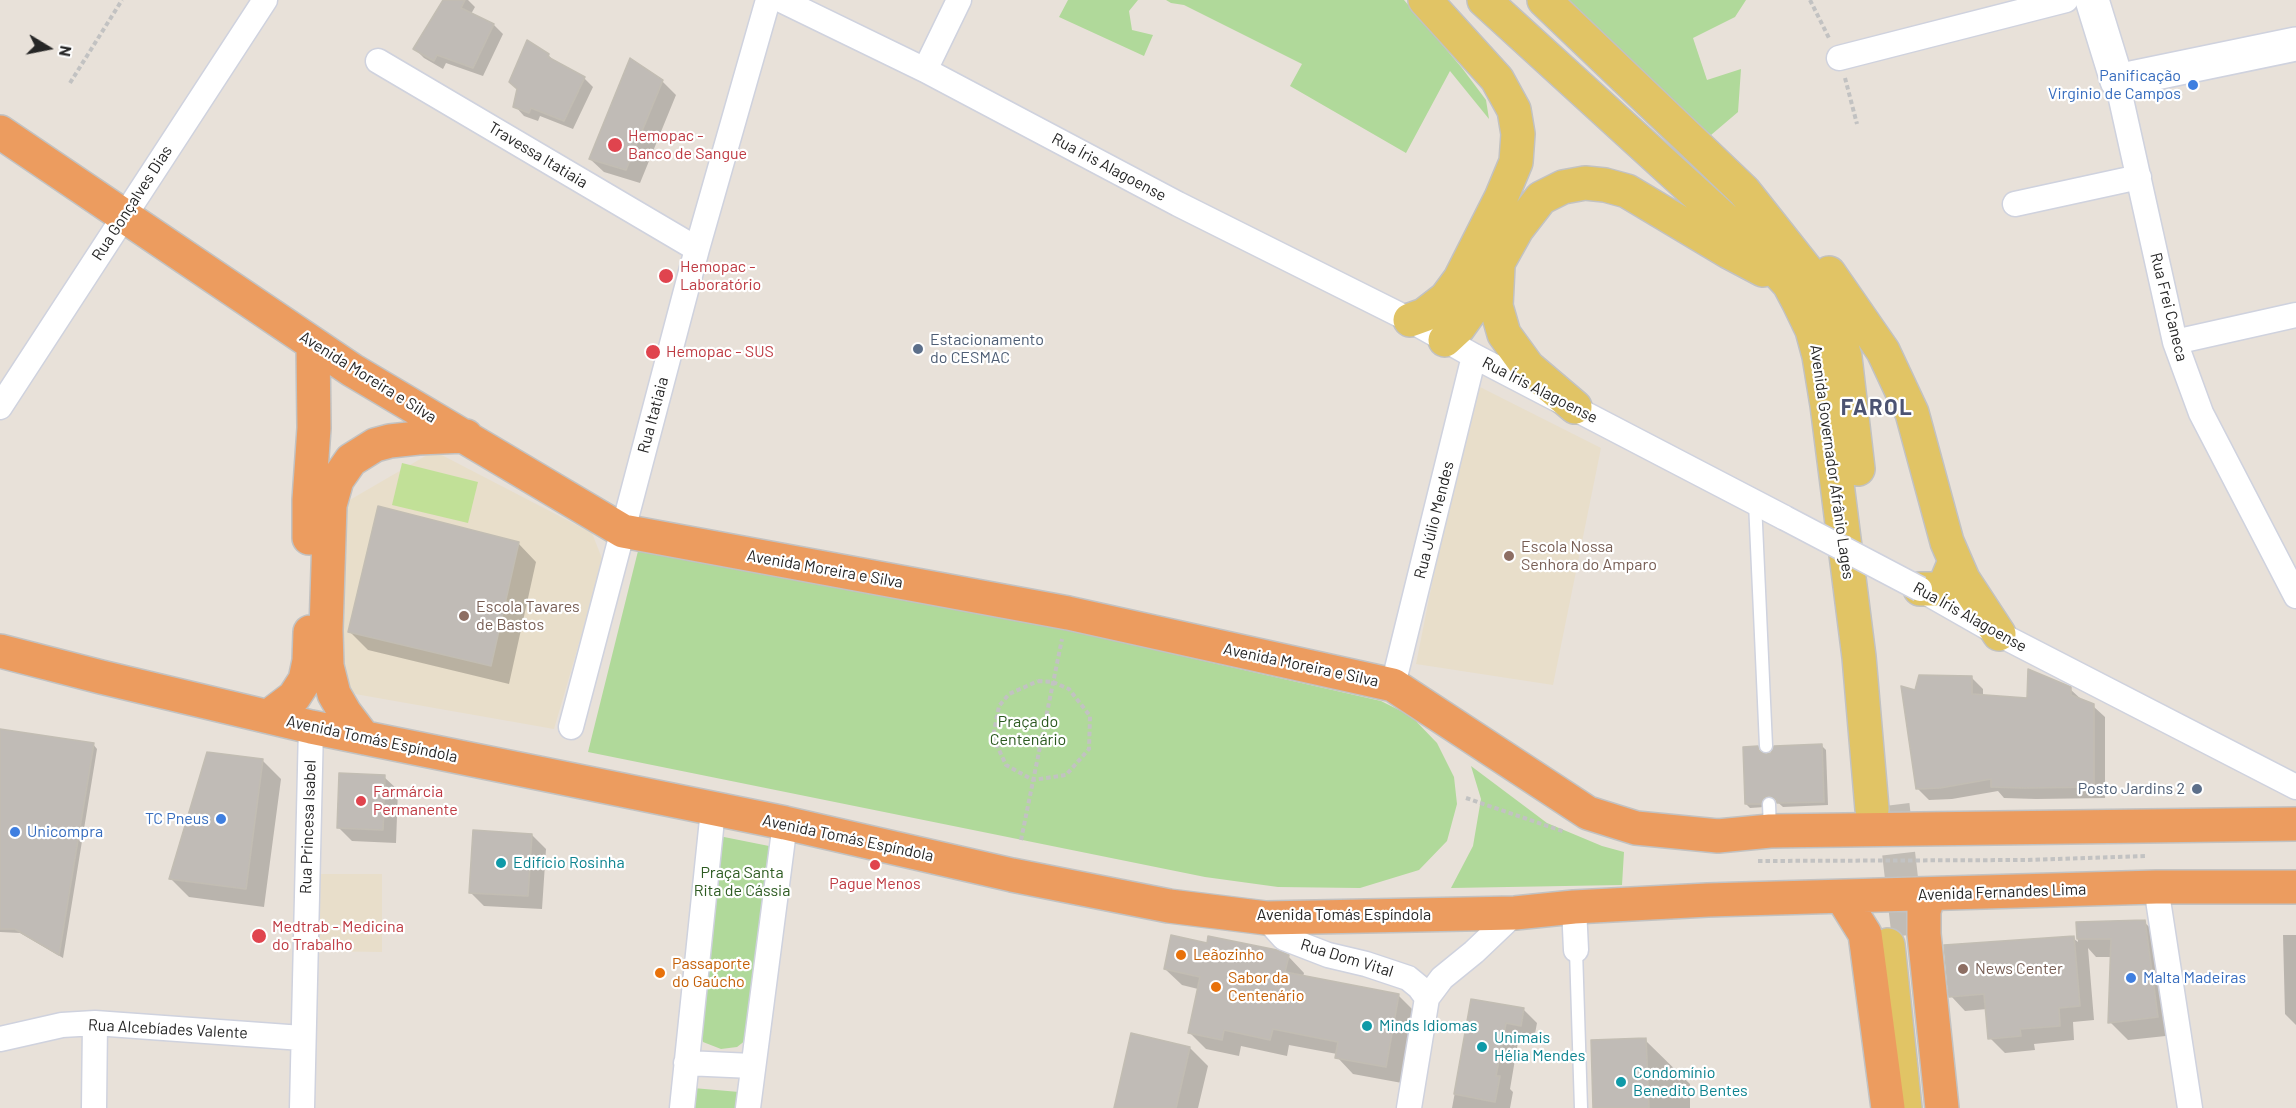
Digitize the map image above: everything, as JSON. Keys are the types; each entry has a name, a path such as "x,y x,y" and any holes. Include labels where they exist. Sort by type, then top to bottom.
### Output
{"highway":[{"name":"Avenida Moreira e Silva","path":"0,132 352,370 623,531 1068,613 1394,685 1588,813 1636,828 1718,836 1770,817 2296,824"},
{"path":"269,716 299,691 305,680 309,661 311,620 309,500 314,428 313,344"},
{"path":"314,428 338,443 375,446"},
{"path":"364,738 334,694 327,666 330,505 337,480 351,460 375,446 390,441 466,436"},
{"name":"Avenida Tomás Espíndola","path":"0,651 311,727 785,823 1024,878 1169,906 1266,918 1515,913 1574,907 1708,900"},
{"name":"Avenida Fernandes Lima","path":"1708,900 2156,887 2296,887"},
{"path":"1929,895 1924,911 1924,934 1942,1108"},
{"path":"1842,897 1865,934 1888,1108"}],"main road":[{"path":"1410,320 1424,315 1446,298 1460,279 1501,198 1516,162 1518,134 1514,110 1497,79 1425,0"},
{"name":"Avenida Governador Afrânio Lages","path":"1484,0 1757,249 1789,284 1812,330 1826,395 1859,657 1883,807 1845,357 1833,316 1820,287 1744,191 1544,0"},
{"path":"1445,340 1459,327 1474,306 1517,229 1541,198 1563,187 1585,183 1627,190 1729,252 1789,284"},
{"path":"1744,191 1822,263 1883,351 1912,413 1947,542 1963,579 1999,634"},
{"path":"1498,264 1496,306 1504,334 1528,367 1575,407"},
{"path":"1920,590 1936,589 1945,585 1955,561"},
{"path":"1905,1108 1898,944 1928,1108"}],"street":[{"name":"Rua Gonçalves Dias","path":"0,407 265,0"},
{"name":"Rua Itatiaia","path":"571,727 697,249 768,0"},
{"name":"Rua Íris Alagoense","path":"781,0 925,70 1178,204 1410,320 1999,634 2296,787"},
{"path":"925,70 959,0"},
{"path":"1839,58 2066,0"},
{"name":"Rua Frei Caneca","path":"2092,0 2117,81 2175,342 2201,413 2296,596"},
{"path":"2117,81 2296,44"},
{"name":"Travessa Itatiaia","path":"378,61 697,249"},
{"path":"2015,204 2139,177"},
{"path":"2175,342 2296,315"},
{"name":"Rua Júlio Mendes","path":"1394,685 1474,356"},
{"name":"Rua Princesa Isabel","path":"302,1108 311,727"},
{"path":"682,1108 713,810"},
{"path":"748,1108 785,823"},
{"path":"2156,887 2190,1108"},
{"path":"1574,907 1576,950"},
{"path":"1409,1108 1427,998 1442,978 1474,952 1515,913"},
{"name":"Rua Dom Vital","path":"1266,918 1284,938 1328,955 1366,964 1408,978 1427,998"},
{"path":"94,1108 95,1023"},
{"name":"Rua Alcebíades Valente","path":"0,1039 62,1025 95,1023 302,1038"},
{"path":"686,1063 753,1066"}],"lane":[{"path":"1755,502 1766,746"},
{"path":"1576,950 1581,1108"}],"path":[{"path":"70,83 122,0"},
{"path":"1021,840 1063,635"},
{"path":"1038,681 1053,682 1069,689 1090,716 1089,749 1066,775 1033,780 1006,765 993,737 999,706 1009,694 1038,681"}],"shaded area":[{"name":"Escola Nossa Senhora do Amparo","path":"1472,383 1601,448 1553,685 1416,664"},
{"name":"Escola Tavares de Bastos","path":"434,451 592,533 603,561 554,729 355,694 337,670 348,501"},
{"path":"317,874 382,874 382,952 317,951"}],"green space":[{"path":"1068,0 1138,0 1129,11 1132,30 1153,35 1144,56 1059,17"},
{"path":"1166,0 1404,0 1486,100 1489,119 1450,71 1406,153 1290,86 1302,64 1184,5"},
{"path":"1565,0 1746,0 1735,17 1693,38 1707,80 1741,69 1738,112 1711,135 1642,75"},
{"path":"402,463 478,482 468,523 392,505"},
{"name":"Praça do Centenário","path":"639,547 1058,628 1381,701 1411,716 1437,743 1454,777 1457,804 1447,841 1419,870 1360,888 1278,887 1205,877 588,752"},
{"path":"1471,766 1547,823 1602,846 1624,852 1622,885 1451,888 1473,846 1481,799"},
{"name":"Praça Santa Rita de Cássia","path":"719,836 774,847 750,1037 737,1047 721,1049 703,1042 698,1026"},
{"path":"693,1088 739,1092 738,1108 692,1108"}],"building":[{"path":"443,0 465,0 461,8 494,24 473,68 437,55 434,61 413,49"},
{"path":"527,40 549,54 548,57 585,77 564,121 531,108 529,113 513,107 517,89 509,82"},
{"path":"630,58 663,80 626,170 589,159"},
{"path":"378,506 519,542 491,666 348,632"},
{"path":"2028,669 2071,687 2071,695 2094,704 2094,787 1991,787 1991,779 1940,788 1916,789 1901,686 1915,690 1919,675 1972,676 1972,694 2027,698"},
{"path":"0,729 94,743 59,955 15,929 0,929"},
{"path":"1822,744 1824,802 1777,803 1776,799 1769,796 1764,797 1761,804 1745,804 1743,747 1758,746 1759,751 1766,754 1771,753 1774,746"},
{"name":"TC Pneus","path":"207,752 263,759 246,889 169,879"},
{"name":"Farmárcia Permanente","path":"339,773 385,775 383,830 337,828"},
{"name":"Edifício Rosinha","path":"473,830 532,834 528,896 469,893"},
{"name":"Malta Madeiras","path":"2145,920 2158,1017 2108,1023 2111,939 2077,939 2076,922"},
{"path":"1171,935 1207,943 1208,936 1277,950 1289,955 1285,972 1399,994 1386,1067 1335,1058 1338,1042 1273,1029 1270,1040 1224,1030 1222,1040 1188,1033 1200,977 1164,969"},
{"path":"2074,936 2080,1006 2059,1008 2060,1026 2020,1029 2021,1036 1988,1039 1984,994 1949,997 1944,945"},
{"name":"Unimais Hélia Mendes","path":"1471,999 1524,1008 1521,1026 1506,1023 1496,1076 1500,1076 1495,1102 1454,1094"},
{"path":"1131,1033 1190,1047 1176,1108 1114,1108"},
{"name":"Condomínio Benedito Bentes","path":"1646,1038 1649,1108 1593,1108 1591,1040"}],"tunnel":[{"path":"1893,805 1909,943"}],"place":[{"name":"Panificação Virginio de Campos","path":"2193,85"},
{"name":"Hemopac - Banco de Sangue","path":"615,145"},
{"name":"Hemopac - Laboratório","path":"666,276"},
{"name":"Estacionamento do CESMAC","path":"918,349"},
{"name":"Hemopac - SUS","path":"653,352"},
{"name":"Escola Nossa Senhora do Amparo","path":"1509,556"},
{"name":"Escola Tavares de Bastos","path":"464,616"},
{"name":"Posto Jardins 2","path":"2197,789"},
{"name":"Farmárcia Permanente","path":"361,801"},
{"name":"TC Pneus","path":"221,819"},
{"name":"Unicompra","path":"15,832"},
{"name":"Edifício Rosinha","path":"501,863"},
{"name":"Pague Menos","path":"875,865"},
{"name":"Medtrab - Medicina do Trabalho","path":"259,936"},
{"name":"Leãozinho","path":"1181,955"},
{"name":"News Center","path":"1963,969"},
{"name":"Passaporte do Gaúcho","path":"660,973"},
{"name":"Malta Madeiras","path":"2131,978"},
{"name":"Sabor da Centenário","path":"1216,987"},
{"name":"Minds Idiomas","path":"1367,1026"},
{"name":"Unimais Hélia Mendes","path":"1482,1047"},
{"name":"Condomínio Benedito Bentes","path":"1621,1082"}],"district":[{"name":"FAROL","path":"1877,408"}]}
